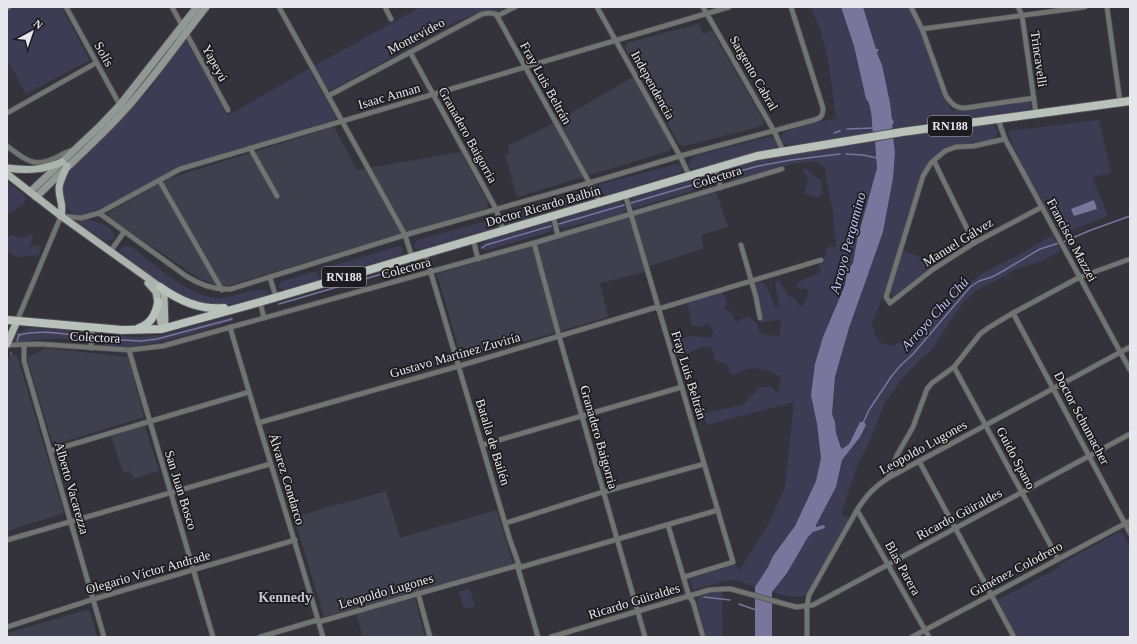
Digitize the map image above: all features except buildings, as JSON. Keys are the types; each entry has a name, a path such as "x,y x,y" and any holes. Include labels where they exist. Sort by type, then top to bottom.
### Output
{"highway":[{"name":"RN188","path":"998,120 1130,101"},
{"name":"Doctor Ricardo Balbín","path":"243,306 757,156 902,132 998,120"},
{"path":"160,287 178,299 196,306 215,309 243,306"},
{"path":"132,331 150,322 155,314 158,302"},
{"name":"RN188","path":"7,320 132,331 163,328 243,306"}],"main road":[{"path":"61,216 63,208 59,188 65,164 74,150 144,88 197,7"},
{"path":"184,29 206,7"},
{"path":"33,194 65,164 104,132 122,108"},
{"path":"7,168 35,170 65,164"},
{"path":"7,174 61,216 160,287 164,294 163,328"},
{"path":"110,252 152,285 156,292 163,328"},
{"path":"7,345 17,321"}],"street":[{"name":"Solís","path":"66,7 122,108"},
{"name":"Yapeyú","path":"172,7 228,110"},
{"path":"279,7 405,235 412,257"},
{"path":"385,7 391,19"},
{"name":"Montevideo","path":"328,96 482,14 489,12 496,14 497,16 515,7"},
{"name":"Independencia","path":"597,7 680,156 688,175"},
{"name":"Sargento Cabral","path":"704,7 774,131 783,151"},
{"name":"Isaac Annan","path":"61,216 81,218 99,213 180,169 729,7"},
{"path":"99,213 186,276 207,287 222,290 232,289 405,235 680,156 820,119 823,115 824,108 790,7"},
{"path":"911,7 922,29 946,96 952,104 958,108 1034,98"},
{"name":"Trincavelli","path":"1018,7 1022,15 1036,114"},
{"path":"922,29 1085,7"},
{"path":"1107,7 1120,102"},
{"name":"Fray Luis Beltrán","path":"497,16 600,202"},
{"name":"Granadero Baigorria","path":"410,52 496,209 503,230"},
{"path":"7,113 96,63"},
{"name":"Francisco Mazzei","path":"998,120 1005,139 1130,370"},
{"path":"974,243 934,161 945,151 956,147 974,146 1005,139"},
{"path":"7,146 24,159 37,163 53,159 68,151 74,150"},
{"path":"250,148 277,196"},
{"name":"Manuel Gálvez","path":"934,161 927,168 923,176 886,297 890,303 932,270 974,243 1042,207"},
{"path":"715,168 719,178 720,188"},
{"name":"Colectora","path":"7,345 39,344 129,350 163,346 534,243 782,169"},
{"path":"159,180 222,290"},
{"name":"Fray Luis Beltrán","path":"625,194 733,562 684,577"},
{"path":"553,215 558,236"},
{"path":"17,321 61,216"},
{"path":"110,252 124,232"},
{"path":"473,239 478,259"},
{"name":"Granadero Baigorria","path":"534,243 603,492 646,637"},
{"path":"741,245 752,281 760,318"},
{"name":"Batalla de Bailén","path":"426,253 538,637"},
{"path":"888,478 897,455 913,427 927,389 932,383 954,367 980,334 1013,312 1080,277 1130,259"},
{"name":"Gustavo Martínez Zuviría","path":"258,423 821,260"},
{"path":"270,278 276,297"},
{"path":"260,302 264,318"},
{"name":"Doctor Schumacher","path":"1013,312 1130,533"},
{"name":"Álvarez Condarco","path":"230,327 323,637"},
{"path":"91,348 92,328"},
{"name":"Alberto Vacarezza","path":"24,345 24,360 104,637"},
{"name":"Leopoldo Lugones","path":"807,637 807,606 809,595 857,510 873,488 888,478 1130,347"},
{"name":"San Juan Bosco","path":"129,350 213,637"},
{"name":"Guido Spano","path":"954,367 1058,559"},
{"path":"482,445 682,386"},
{"path":"50,451 249,392"},
{"name":"Ricardo Güiraldes","path":"551,637 709,590 731,589 796,607 807,606 823,600 1130,434"},
{"path":"919,462 1014,637"},
{"path":"7,540 270,464"},
{"path":"506,523 603,492 704,464"},
{"name":"Leopoldo Lugones","path":"260,637 318,620 322,621 418,593 518,567 718,510"},
{"name":"Blas Parera","path":"857,510 929,637"},
{"name":"Giménez Colodrero","path":"912,637 1130,521"},
{"path":"668,525 703,637"},
{"name":"Olegario Víctor Andrade","path":"7,627 94,599 194,571 295,540"},
{"path":"418,593 430,637"}],"shaded area":[{"path":"17,7 61,7 90,60 26,94 7,59 7,12"},
{"path":"421,7 508,7 497,11 476,13 454,23 333,89 330,90 327,88 314,66"},
{"path":"811,7 841,7 842,9 854,46 866,99 869,105 873,134 786,145 781,141 784,132 822,121 836,119 829,65 821,32"},
{"path":"841,7 863,7 876,49 879,49 877,53 882,65 892,119 894,122 892,126 893,128 873,134 869,105 866,99 854,46"},
{"path":"863,7 909,7 920,30 951,111 1024,101 1031,104 1030,108 1025,110 893,128 890,103 877,53 879,49 876,50"},
{"path":"699,24 703,34 712,31 764,121 762,126 684,146 679,144 625,48 627,43"},
{"path":"185,40 190,41 227,116 309,69 336,118 333,121 182,165 108,205 78,216 72,214 66,206 62,195 63,184 70,168 106,136 147,92"},
{"path":"633,77 672,147 669,151 517,197 505,155 510,153 508,146 552,124"},
{"path":"1099,120 1111,173 1092,177 1108,216 1061,234 1025,171 1008,131"},
{"path":"990,125 995,127 997,130 996,137 994,139 961,144 948,148 937,155 920,179 882,299 872,323 874,334 881,343 893,346 917,333 943,309 943,306 958,292 983,273 1017,256 1053,235 1060,251 1042,261 1016,269 977,290 963,303 933,349 902,379 884,404 870,441 857,466 842,511 842,516 850,517 807,594 794,597 772,592 787,573 808,537 813,532 825,528 816,527 816,525 836,487 842,460 849,450 855,430 849,444 842,449 836,433 835,422 832,414 835,377 849,328 883,232 893,178 895,153 893,137"},
{"path":"334,127 357,170 461,152 488,202 487,208 224,287 200,279 110,218 108,213 170,178"},
{"path":"769,137 774,138 778,145 776,148 693,169 688,166 694,156"},
{"path":"893,137 895,153 893,178 883,232 849,328 835,377 832,414 841,448 842,449 849,444 860,422 864,422 866,425 860,437 842,460 836,487 816,525 816,527 824,525 825,528 813,532 808,537 787,573 772,592 772,637 755,637 755,587 773,556 795,526 816,481 821,458 817,424 811,395 815,364 823,337 845,285 847,272 853,263 857,240 877,168 875,142"},
{"path":"875,142 877,168 857,240 853,263 847,272 845,285 823,337 811,395 817,424 821,458 816,481 795,526 773,556 755,587 737,580 725,581 693,590 690,579 735,564 739,571 769,523 785,487 794,402 707,425 702,414 742,405 760,387 772,387 778,393 781,377 758,368 747,369 734,375 729,373 729,365 715,360 712,347 701,347 682,356 677,348 680,339 691,336 712,338 713,331 708,323 702,327 691,325 691,318 687,303 722,292 727,301 725,309 731,312 736,322 748,316 757,324 760,333 779,336 781,325 779,320 761,323 757,314 762,311 755,284 761,282 767,287 775,307 780,308 775,284 777,280 781,283 787,294 802,306 807,299 807,294 810,289 800,289 796,286 803,279 819,274 821,268 818,264 826,256 826,250 833,246 835,248 836,245 832,203 825,172 826,170 821,165 813,162 798,163 736,180 725,180 721,177 721,174 735,167 781,156"},
{"path":"678,164 682,167 682,170 679,173 607,195 600,190 599,186 601,184"},
{"path":"805,168 821,181 823,194 818,197 805,194 808,179 803,171"},
{"path":"710,175 715,175 717,178 716,182 711,185 636,208 632,208 630,204 630,201 633,198"},
{"path":"7,181 26,198 23,205 10,213 7,210"},
{"path":"587,192 593,194 593,197 514,222 507,221 505,218 507,215"},
{"path":"716,192 728,227 701,235 704,248 644,268 645,272 600,283 608,317 465,359 461,357 437,274"},
{"path":"1094,200 1097,209 1074,216 1071,209"},
{"path":"618,202 623,203 626,210 621,215 563,228 558,224 562,219"},
{"path":"85,219 98,222 108,227 114,238 108,241 103,240 77,220"},
{"path":"490,220 493,221 494,224 492,228 421,249 416,249 413,247 417,240"},
{"path":"550,222 553,226 551,230 546,233 494,248 485,250 480,248 480,246 486,241"},
{"path":"33,233 30,248 36,245 41,247 39,255 17,257 7,251 7,237 12,235 22,238"},
{"path":"127,246 133,248 163,272 187,288 199,294 222,298 250,291 267,290 269,294 229,305 212,305 196,302 167,288 121,253 120,249"},
{"path":"399,246 402,247 403,251 401,255 327,277 322,273 325,268"},
{"path":"900,250 929,260 935,265 893,296 890,294"},
{"path":"315,271 319,275 317,280 286,289 278,287 281,282"},
{"path":"232,316 233,321 163,341 143,345 124,347 109,346 99,341 99,336 101,335 139,337 163,335"},
{"path":"28,328 78,331 83,332 85,339 77,341 46,339 18,343 15,341 14,339 19,332"},
{"path":"45,348 128,357 144,417 53,445 27,358"},
{"path":"10,355 17,355 64,513 7,531 7,361"},
{"path":"145,426 159,471 133,479 130,471 123,473 111,435"},
{"path":"386,491 400,538 497,510 513,564 324,617 294,517"},
{"path":"1119,532 1123,534 1130,547 1130,637 1017,637 998,600 1060,567 1060,564"},
{"path":"470,589 475,606 464,609 459,592"},
{"path":"722,592 723,637 706,637 697,601 698,598 704,594"},
{"path":"415,598 425,637 363,637 356,614"},
{"path":"87,610 90,611 97,637 7,637 7,633"}],"waterway":[{"path":"847,129 873,128"},
{"path":"834,133 840,131"},
{"path":"722,176 758,166 840,154"},
{"path":"846,154 877,158"},
{"path":"631,203 716,178"},
{"path":"559,224 624,205"},
{"name":"Arroyo Chu Chú","path":"1063,242 1130,216"},
{"path":"482,248 486,245 551,226"},
{"name":"Arroyo Chu Chú","path":"863,423 869,410 891,377 913,354 970,287 979,281 992,277 1040,249 1059,243"},
{"path":"279,304 423,262"},
{"path":"101,339 141,341 157,339 232,319"},
{"path":"18,334 50,332 81,336"},
{"path":"17,341 19,335"},
{"path":"704,597 730,600"},
{"path":"739,604 756,610"}],"district":[{"name":"Kennedy","path":"285,597"}],"water label":[{"name":"Arroyo Pergamino","path":"848,243"}]}
